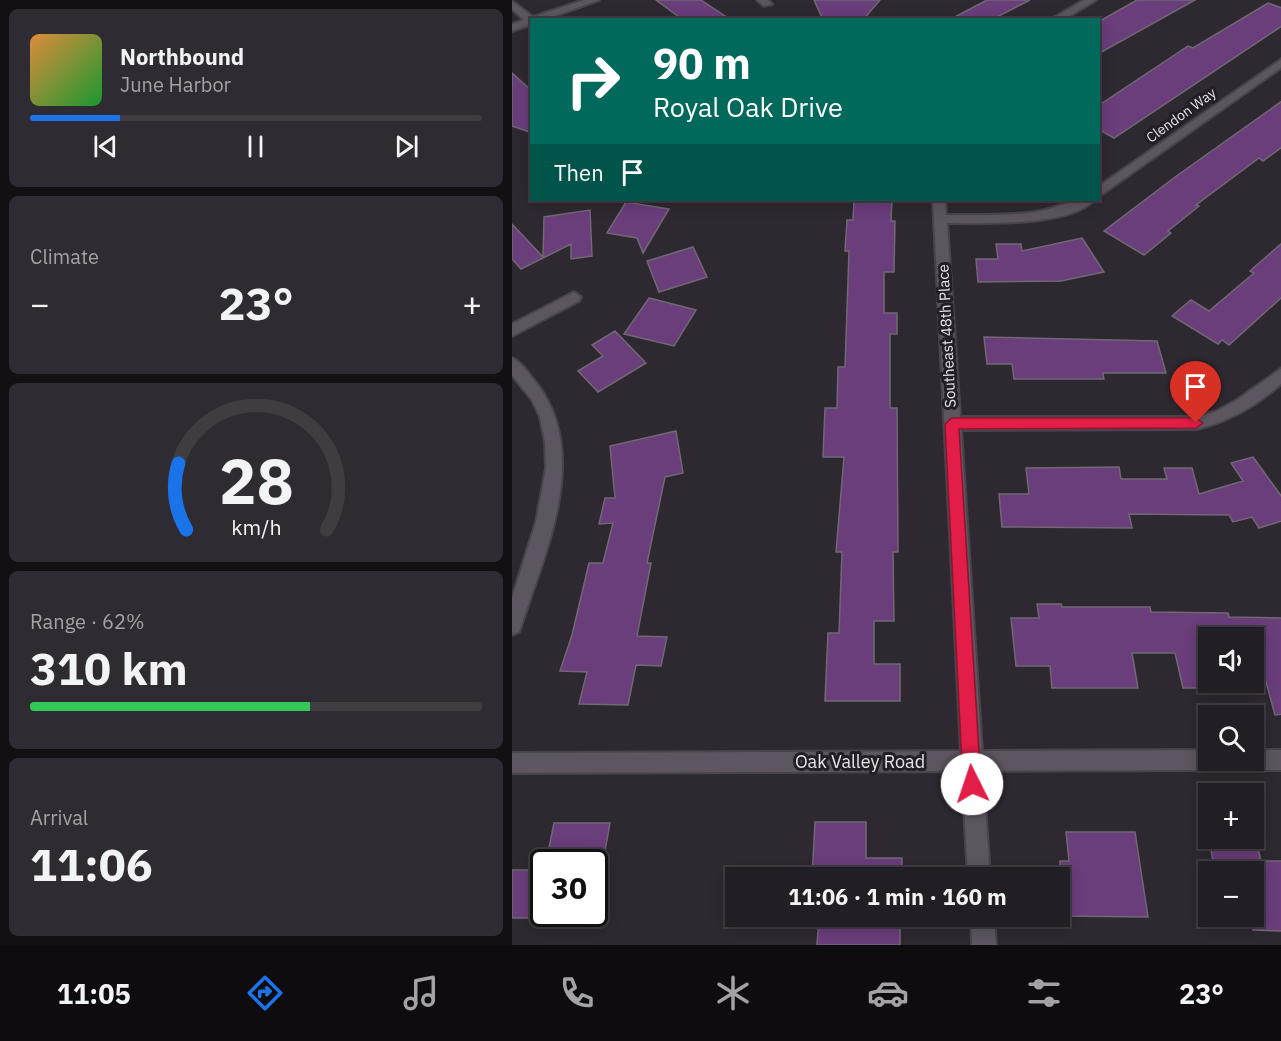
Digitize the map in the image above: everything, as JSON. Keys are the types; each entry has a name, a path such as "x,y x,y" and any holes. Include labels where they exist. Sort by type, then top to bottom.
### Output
{"street":[{"path":"538,18 594,0"},
{"path":"1059,18 1091,0"},
{"path":"512,4 530,18"},
{"path":"512,28 530,21"},
{"name":"Clendon Way","path":"1100,192 1282,62"},
{"name":"Southeast 48th Place","path":"939,201 970,761 978,867"},
{"path":"940,219 1040,216 1076,207 1086,201"},
{"path":"512,331 574,297"},
{"path":"512,364 534,392 547,416 555,451 551,497 512,627"},
{"path":"952,424 1196,423 1222,418 1257,396 1282,374"},
{"name":"Oak Valley Road","path":"512,763 1198,760"},
{"path":"1264,760 1282,760"},
{"path":"983,927 984,945"}],"building":[{"path":"656,0 701,0 728,18 680,18"},
{"path":"814,0 880,0 865,18 822,18"},
{"path":"987,0 1030,0 995,18 953,18"},
{"path":"1137,0 1195,0 1100,53 1100,21"},
{"path":"1268,3 1282,8 1282,26 1114,138 1100,130 1100,105 1188,46 1193,48"},
{"path":"512,73 530,89 530,132 512,126"},
{"path":"1282,101 1282,147 1263,161 1259,158 1196,205 1199,206 1168,231 1171,233 1144,255 1104,231 1175,177"},
{"path":"854,201 892,201 891,221 895,221 894,272 884,272 884,313 897,313 897,334 890,334 890,408 897,408 898,552 893,552 894,621 874,621 874,664 900,664 900,701 825,701 828,633 839,633 842,552 836,552 844,457 823,457 825,408 837,408 838,367 845,367 849,251 845,251 847,220 853,220"},
{"path":"626,202 669,209 643,253 637,238 607,233"},
{"path":"590,210 592,256 571,259 571,244 521,269 512,259 512,224 543,257 544,217"},
{"path":"1082,238 1104,272 1061,281 978,282 976,259 998,259 996,244 1021,244 1022,251"},
{"path":"1282,243 1282,297 1229,345 1222,340 1218,344 1172,316 1191,300 1209,311 1254,273 1250,271"},
{"path":"693,247 707,277 659,292 647,261"},
{"path":"649,298 696,310 674,346 624,334"},
{"path":"615,331 646,363 598,392 578,371 603,356 592,345"},
{"path":"984,337 1157,341 1166,373 1103,373 1104,379 1014,379 1012,364 987,364"},
{"path":"676,431 683,473 665,477 647,563 651,563 637,636 667,637 661,666 636,665 628,705 579,704 587,672 560,671 572,635 589,563 603,563 613,523 599,524 605,498 615,498 610,446"},
{"path":"1253,457 1282,497 1282,521 1259,528 1252,517 1233,522 1229,515 1129,514 1132,528 1002,527 999,494 1029,494 1026,468 1119,467 1121,479 1167,479 1164,468 1192,468 1199,494 1243,481 1231,463"},
{"path":"1037,604 1061,604 1062,607 1150,607 1151,612 1228,613 1229,617 1282,618 1282,714 1275,715 1264,675 1264,627 1198,627 1198,688 1183,688 1175,653 1132,653 1138,688 1052,688 1050,666 1016,666 1011,618 1039,618"},
{"path":"815,822 866,822 866,858 902,858 902,867 813,867"},
{"path":"554,823 610,823 605,849 549,849"},
{"path":"1066,832 1135,832 1148,917 1070,916 1070,867 1060,867 1060,861 1069,861"},
{"path":"1211,849 1258,849 1261,861 1213,861"},
{"path":"1264,861 1282,861 1282,931 1253,930 1253,927 1264,927"},
{"path":"512,870 530,870 530,918 512,918"},
{"path":"818,927 900,927 900,945 817,945"}],"route":[{"path":"972,784 952,424 1196,423"}]}
